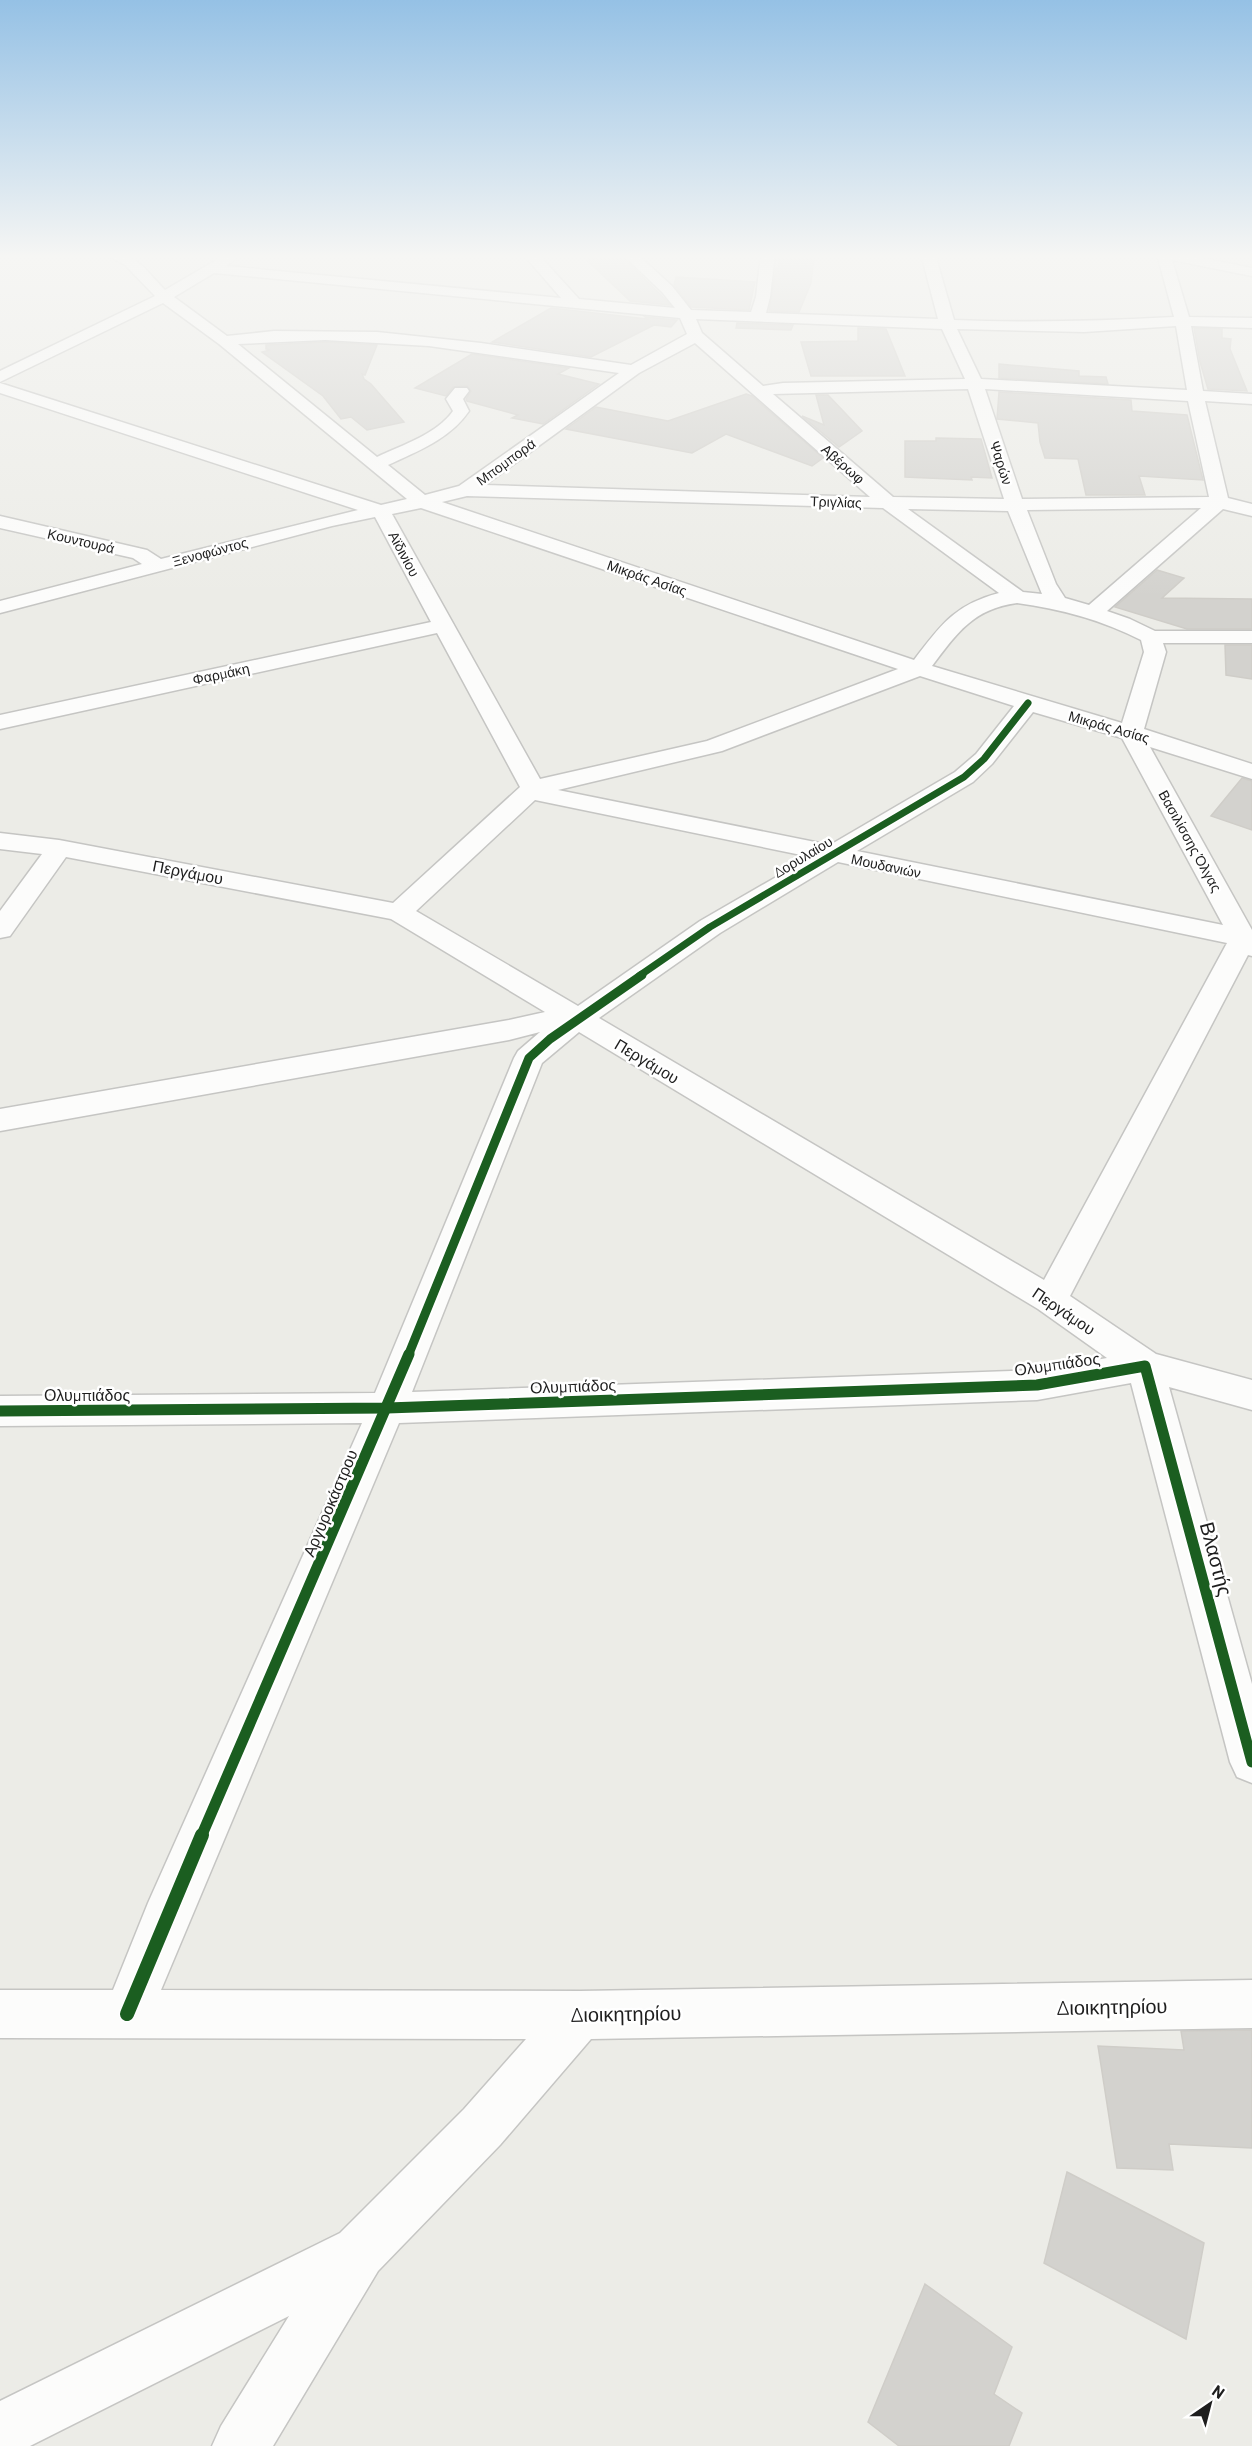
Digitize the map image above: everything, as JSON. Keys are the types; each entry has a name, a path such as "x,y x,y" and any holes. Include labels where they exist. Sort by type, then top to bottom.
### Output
{"street":[{"path":"3,377 21,368"},
{"name":"Μικράς Ασίας","path":"257,368 422,502 919,669 1252,772"},
{"path":"619,368 633,370"},
{"name":"Μπομπορά","path":"466,490 636,368"},
{"name":"Αβέρωφ","path":"733,368 888,503 1017,597"},
{"name":"Ψαρών","path":"968,368 1015,505 1046,584 1057,602"},
{"path":"1093,613 1219,502 1191,368"},
{"path":"3,377 381,510"},
{"path":"760,392 794,388 975,384 1252,399"},
{"path":"375,465 445,428 459,417 461,411 454,399 461,392"},
{"name":"Τριγλίας","path":"422,502 466,490 888,503 1015,505 1219,502 1252,510"},
{"name":"Ξενοφώντος","path":"0,607 330,521 422,502"},
{"name":"Αϊδινίου","path":"381,510 531,790"},
{"name":"Κουντουρά","path":"0,522 140,554 159,566"},
{"path":"399,912 531,790 714,746 919,669 945,634 965,614 981,605 1017,597 1057,602 1123,623 1150,636 1252,637"},
{"name":"Φαρμάκη","path":"0,722 442,626"},
{"path":"1131,733 1155,652 1150,636"},
{"name":"Δορυλαίου","path":"573,1017 710,927 964,777 984,759 1028,703"},
{"name":"Βασιλίσσης Όλγας","path":"1131,733 1248,943"},
{"name":"Μουδανιών","path":"531,790 1248,943"},
{"name":"Περγάμου","path":"0,841 59,848 399,912 1050,1300 1145,1366 1252,1395"},
{"path":"0,930 59,848"},
{"path":"1050,1300 1248,943"},
{"path":"0,1120 573,1017"},
{"name":"Αργυροκάστρου","path":"127,2014 170,1909 387,1408 529,1058 573,1017"},
{"name":"Ολυμπιάδος","path":"0,1411 387,1408 1038,1385 1145,1366"},
{"name":"Βλαστής","path":"1145,1366 1252,1762"},
{"name":"Διοικητηρίου","path":"0,2014 580,2015 1252,2004"},
{"path":"241,2446 359,2252 482,2127 580,2015"},
{"path":"0,2431 359,2252"}],"building":[{"path":"284,368 368,368 365,375 362,374 364,379 404,422 367,430 351,417 341,419 323,396"},
{"path":"448,368 569,368 558,374 599,384 543,424 512,418 518,415 467,401 471,391 467,386 453,387 446,396 415,388"},
{"path":"809,368 902,368 905,376 811,376"},
{"path":"999,368 1046,368 1079,371 1079,376 1106,377 1108,384 999,378"},
{"path":"1202,368 1238,368 1247,391 1208,389"},
{"path":"999,392 1131,400 1132,411 1187,415 1203,480 1139,476 1145,495 1086,495 1078,459 1045,458 1038,423 997,419"},
{"path":"746,394 752,396 823,458 812,466 726,434 692,453 566,429 596,407 668,421"},
{"path":"816,395 828,395 862,431 839,447 802,416 824,425"},
{"path":"936,438 981,439 992,478 971,477 972,480 905,477 905,441 936,441"},
{"path":"1157,570 1184,578 1162,598 1252,599 1252,629 1187,629 1115,607"},
{"path":"1225,645 1252,645 1252,679 1226,675"},
{"path":"1242,778 1252,781 1252,830 1211,816"},
{"path":"1252,2030 1252,2148 1169,2144 1173,2170 1117,2168 1098,2046 1184,2050 1181,2031"},
{"path":"1067,2172 1204,2243 1186,2339 1044,2263"},
{"path":"925,2284 1012,2347 994,2394 1022,2413 1009,2446 899,2446 868,2422"}],"cycle path":[{"path":"127,2014 165,1920 387,1408 529,1058 550,1039 710,927 964,777 984,759 1028,703"},
{"path":"0,1411 387,1408 1037,1385 1145,1366 1252,1762"}]}
